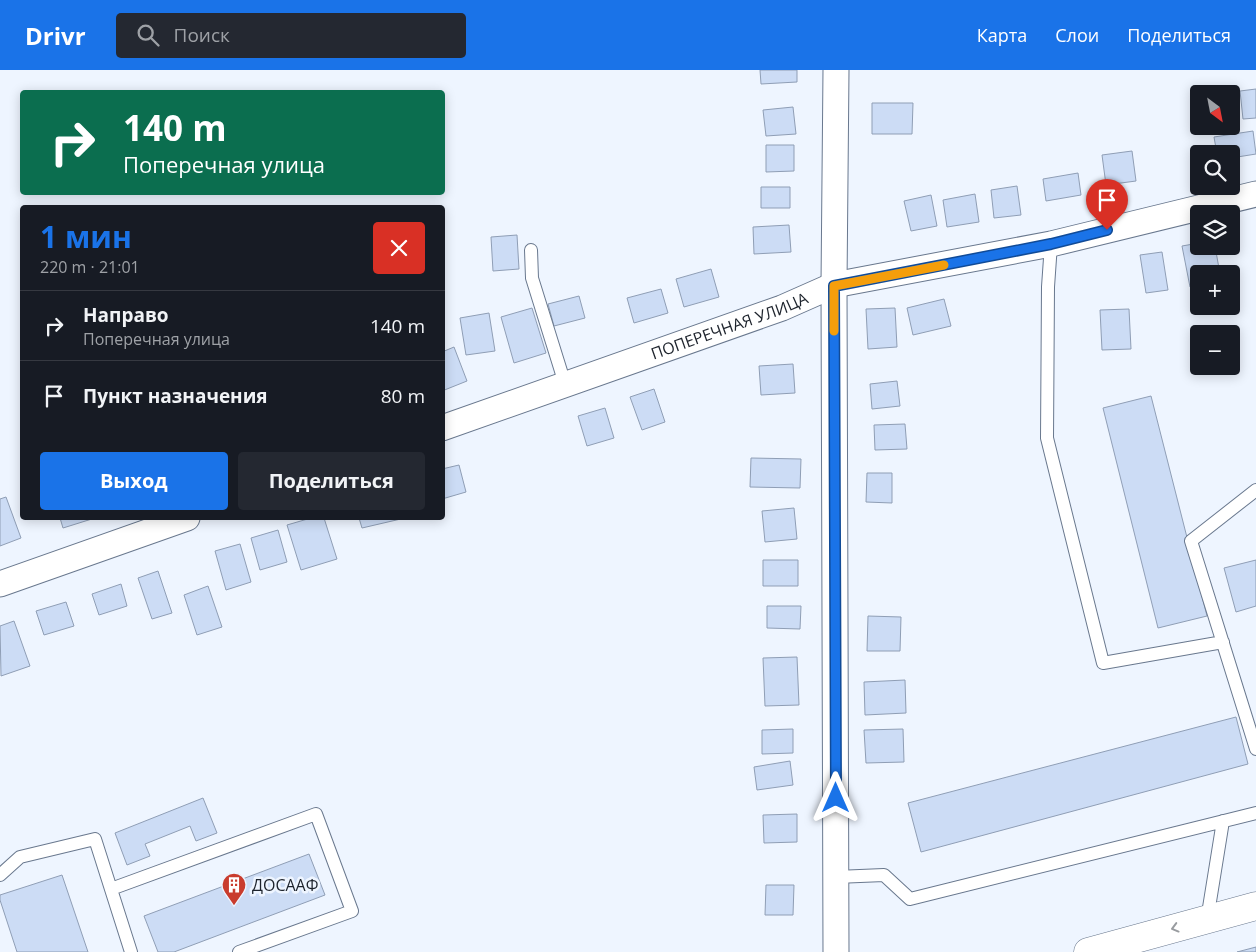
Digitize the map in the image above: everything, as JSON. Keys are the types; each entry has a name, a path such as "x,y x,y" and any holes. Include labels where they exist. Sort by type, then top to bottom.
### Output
{"main road":[{"path":"1088,952 1256,906"}],"street":[{"path":"836,70 834,286 836,952"},
{"name":"ПОПЕРЕЧНАЯ УЛИЦА","path":"445,427 782,308 834,286 1051,244 1256,194"},
{"path":"0,584 181,520"}],"lane":[{"path":"1051,244 1048,287 1046,438 1103,663 1223,642"},
{"path":"531,250 532,278 565,384"},
{"path":"1256,490 1191,541 1256,749"},
{"path":"836,878 884,875 910,899 1256,813"},
{"path":"111,889 316,814 352,911 239,952"},
{"path":"1207,920 1223,821"},
{"path":"0,875 20,857 95,840 131,952"}],"building":[{"path":"760,70 797,70 797,82 761,84"},
{"path":"1256,89 1256,118 1243,119 1240,91"},
{"path":"872,103 913,103 912,134 872,134"},
{"path":"793,107 796,134 766,136 763,110"},
{"path":"1253,131 1256,154 1240,157 1240,145 1215,145 1214,137 1240,135 1240,133"},
{"path":"766,145 794,145 794,171 766,172"},
{"path":"1132,151 1136,181 1106,185 1102,155"},
{"path":"1078,173 1081,195 1046,201 1043,179"},
{"path":"1017,186 1021,215 994,218 991,190"},
{"path":"761,187 790,187 790,208 761,208"},
{"path":"975,194 979,222 947,227 943,200"},
{"path":"931,195 937,226 911,231 904,201"},
{"path":"789,225 791,252 754,254 753,227"},
{"path":"517,235 519,269 493,271 491,237"},
{"path":"1190,245 1190,255 1217,255 1218,265 1190,265 1190,287 1182,246"},
{"path":"1162,252 1168,290 1146,293 1140,255"},
{"path":"711,269 719,297 684,307 676,279"},
{"path":"661,289 668,313 634,323 627,298"},
{"path":"579,296 585,318 554,326 548,304"},
{"path":"944,299 951,326 913,335 907,308"},
{"path":"532,308 546,353 514,363 501,317"},
{"path":"895,308 897,347 868,349 866,309"},
{"path":"1129,309 1131,349 1102,350 1100,310"},
{"path":"489,313 495,351 466,355 460,318"},
{"path":"454,347 467,381 445,390 445,351"},
{"path":"793,364 795,393 761,395 759,366"},
{"path":"897,381 900,406 872,409 870,384"},
{"path":"654,389 665,422 642,430 630,397"},
{"path":"1151,396 1207,616 1158,628 1103,408"},
{"path":"605,408 614,438 587,446 578,416"},
{"path":"905,424 907,449 875,450 874,425"},
{"path":"751,458 801,459 800,488 750,487"},
{"path":"459,465 466,492 445,498 445,468"},
{"path":"867,473 892,473 892,503 866,502"},
{"path":"6,497 21,538 0,546 0,499"},
{"path":"794,508 797,539 765,542 762,511"},
{"path":"61,520 89,520 63,528"},
{"path":"304,520 325,520 337,559 301,570 287,525"},
{"path":"360,520 396,520 362,528"},
{"path":"278,530 287,562 260,570 251,538"},
{"path":"240,544 251,582 226,590 215,551"},
{"path":"763,560 798,560 798,586 763,586"},
{"path":"1256,560 1256,606 1236,612 1224,568"},
{"path":"158,571 172,613 152,619 138,578"},
{"path":"121,584 127,606 99,615 92,594"},
{"path":"208,586 222,627 197,635 184,595"},
{"path":"66,602 74,626 44,635 36,611"},
{"path":"767,606 801,606 800,629 767,628"},
{"path":"868,616 901,617 900,651 867,651"},
{"path":"14,621 30,666 1,676 0,626"},
{"path":"797,657 799,705 765,706 763,658"},
{"path":"905,680 906,713 865,715 864,682"},
{"path":"1236,717 1248,764 921,852 908,803"},
{"path":"793,729 793,753 762,754 762,730"},
{"path":"903,729 904,762 866,763 864,730"},
{"path":"790,761 793,785 757,790 754,767"},
{"path":"203,798 217,833 196,841 190,826 145,844 150,856 127,865 115,833"},
{"path":"797,814 797,842 764,843 763,815"},
{"name":"ДОСААФ","path":"309,854 325,895 174,952 158,952 144,916"},
{"path":"62,875 88,952 17,952 0,895"},
{"path":"766,885 794,885 793,915 765,915"},
{"path":"1256,947 1256,952 1237,952"}],"slow traffic":[{"path":"834,331 834,286 944,265"}],"place":[{"name":"ДОСААФ","path":"234,906"}],"route":[{"path":"836,798 834,286 1051,244 1107,230"}]}
